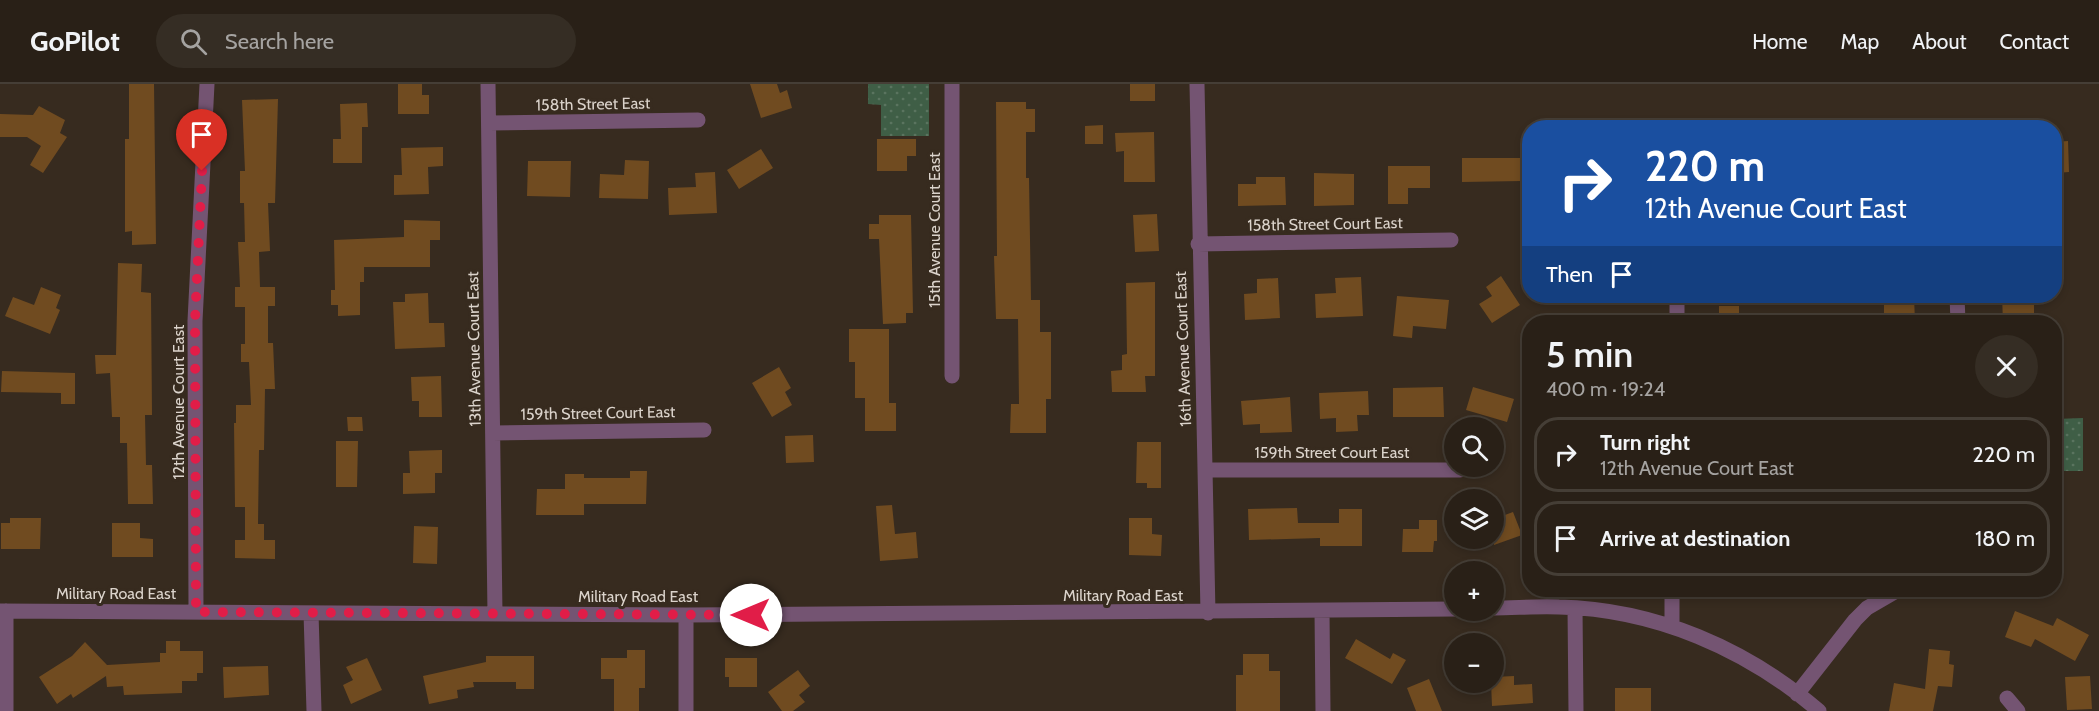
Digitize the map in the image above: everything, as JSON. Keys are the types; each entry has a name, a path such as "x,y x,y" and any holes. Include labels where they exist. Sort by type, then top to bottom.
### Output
{"street":[{"name":"12th Avenue Court East","path":"196,612 195,321 207,84"},
{"name":"13th Avenue Court East","path":"488,84 495,614"},
{"name":"15th Avenue Court East","path":"952,84 952,376"},
{"name":"16th Avenue Court East","path":"1197,84 1198,244 1208,612"},
{"name":"158th Street East","path":"489,123 698,120"},
{"name":"158th Street Court East","path":"1198,244 1451,240"},
{"name":"159th Street Court East","path":"493,433 704,430"},
{"name":"159th Street Court East","path":"1205,470 1444,470"},
{"path":"1672,597 1672,627"},
{"path":"1797,694 1855,620 1867,609 1887,597"},
{"path":"1504,608 1575,608 1624,614 1672,627 1716,643 1742,657 1819,711"},
{"path":"1575,608 1576,711"},
{"name":"Military Road East","path":"3,611 686,615 1444,609"},
{"path":"3,611 6,711"},
{"path":"1322,611 1323,711"},
{"path":"310,613 314,711"},
{"path":"686,615 686,711"},
{"path":"2007,698 2018,711"}],"green space":[{"path":"868,84 929,84 929,136 881,136 881,105 868,104"},
{"path":"2083,418 2083,471 2062,471 2062,419"}],"building":[{"path":"129,84 154,84 156,244 132,245 132,231 125,232 125,139 129,139"},
{"path":"398,84 422,84 422,95 429,95 429,114 398,114"},
{"path":"750,84 777,84 780,93 787,90 792,108 761,118"},
{"path":"1130,84 1155,84 1155,101 1130,101"},
{"path":"278,99 275,203 268,203 270,251 259,252 260,287 275,287 275,306 268,306 268,343 273,343 275,389 265,389 264,450 259,450 258,524 264,524 264,540 275,540 275,559 235,558 235,540 245,540 245,507 235,507 234,423 236,423 236,405 251,405 249,362 241,362 241,344 245,344 245,307 235,307 235,287 240,287 238,242 245,242 244,203 240,203 240,171 245,171 242,100"},
{"path":"996,102 1026,102 1026,109 1035,109 1035,132 1026,132 1026,178 1029,178 1031,300 1040,300 1040,332 1051,332 1051,399 1046,399 1046,433 1010,433 1011,404 1019,404 1018,319 996,319 994,256 997,256"},
{"path":"367,103 368,127 362,127 362,163 333,163 333,139 341,139 340,104"},
{"path":"39,106 65,120 60,133 67,137 43,173 30,165 41,146 27,137 0,137 0,114 33,115"},
{"path":"1103,125 1103,144 1085,144 1085,126"},
{"path":"1154,132 1155,182 1124,182 1124,151 1116,152 1115,133"},
{"path":"877,139 916,139 916,156 907,156 907,171 877,171"},
{"path":"2062,141 2068,141 2069,172 2062,172"},
{"path":"443,147 443,166 428,167 429,194 394,195 394,175 402,175 401,148"},
{"path":"761,149 773,168 739,189 727,170"},
{"path":"1462,158 1522,158 1522,181 1462,182"},
{"path":"625,160 649,161 648,199 599,198 600,174 624,175"},
{"path":"528,161 571,161 570,197 527,196"},
{"path":"1388,166 1430,166 1430,188 1408,188 1408,204 1388,204"},
{"path":"715,172 717,213 669,215 668,188 696,187 695,173"},
{"path":"1314,173 1354,174 1354,205 1314,206"},
{"path":"1256,177 1285,177 1286,205 1238,206 1238,184 1256,184"},
{"path":"1157,214 1159,251 1135,252 1133,215"},
{"path":"879,215 911,215 913,313 906,313 906,323 883,324 879,239 869,239 869,224 879,224"},
{"path":"404,220 440,221 440,240 430,240 430,267 364,267 364,282 360,282 360,315 338,316 338,305 331,305 331,290 335,290 334,240 404,237"},
{"path":"118,263 142,264 141,292 151,293 152,415 145,415 146,465 152,465 153,504 128,504 127,443 120,443 120,417 112,417 110,373 96,374 95,355 116,355"},
{"path":"1501,276 1520,305 1492,323 1479,304 1492,296 1486,287"},
{"path":"1361,277 1363,316 1316,318 1315,294 1336,293 1335,278"},
{"path":"1278,278 1280,318 1245,320 1244,294 1257,293 1257,279"},
{"path":"1155,282 1155,376 1145,376 1146,392 1112,392 1111,371 1122,370 1122,355 1127,354 1126,283"},
{"path":"41,287 61,295 56,308 60,310 50,334 5,316 13,297 34,305"},
{"path":"428,293 429,323 444,323 445,347 395,349 393,302 405,302 405,294"},
{"path":"1397,296 1449,300 1446,329 1413,326 1412,338 1393,336"},
{"path":"1884,303 1914,303 1915,315 1884,315"},
{"path":"2002,303 2034,303 2034,314 2003,315"},
{"path":"1719,306 1739,306 1739,315 1719,315"},
{"path":"849,329 889,329 889,403 896,403 896,431 865,431 865,398 855,398 855,362 849,362"},
{"path":"779,367 791,388 785,392 792,405 772,417 752,383"},
{"path":"2,371 75,373 75,404 61,404 61,393 1,392"},
{"path":"441,376 442,417 419,417 419,401 412,401 411,377"},
{"path":"1443,387 1444,417 1393,417 1393,388"},
{"path":"1473,387 1514,399 1507,422 1504,421 1504,417 1490,417 1466,410"},
{"path":"1368,391 1369,415 1357,415 1358,431 1336,432 1336,418 1320,419 1319,393"},
{"path":"1290,397 1292,432 1260,433 1260,424 1243,425 1241,401"},
{"path":"347,417 362,417 363,431 348,431"},
{"path":"813,435 814,462 786,463 785,436"},
{"path":"336,441 358,441 357,487 336,487"},
{"path":"1137,442 1161,442 1161,488 1147,488 1147,483 1136,483"},
{"path":"442,450 442,473 435,473 435,493 403,494 403,473 410,473 409,451"},
{"path":"630,471 647,471 646,504 584,504 584,515 536,515 537,489 565,489 565,474 584,474 584,478 630,478"},
{"path":"892,505 895,534 916,532 918,558 880,561 876,506"},
{"path":"1297,508 1298,523 1339,523 1339,509 1362,509 1362,546 1320,546 1320,538 1249,540 1248,509"},
{"path":"1513,512 1522,535 1504,541 1504,515"},
{"path":"10,518 41,518 40,549 1,549 1,523 10,523"},
{"path":"1129,518 1152,518 1152,534 1162,535 1161,556 1129,555"},
{"path":"1419,520 1437,520 1437,541 1434,541 1433,552 1402,552 1403,529 1419,529"},
{"path":"112,523 140,523 140,538 153,539 153,557 112,557"},
{"path":"414,526 438,527 437,564 413,563"},
{"path":"2015,611 2053,626 2057,618 2089,635 2075,661 2035,639 2031,647 2005,637"},
{"path":"1356,639 1390,659 1393,653 1406,660 1392,684 1345,658"},
{"path":"166,641 180,641 180,651 203,651 203,673 197,673 197,681 182,681 182,693 124,695 123,686 107,687 106,676 73,698 71,694 57,704 39,677 72,656 85,642 107,665 160,662 160,653 166,653"},
{"path":"1929,649 1950,651 1949,664 1954,665 1952,687 1938,686 1933,711 1889,711 1894,683 1925,689"},
{"path":"627,650 645,650 645,688 639,688 639,711 614,711 614,679 601,679 601,658 627,658"},
{"path":"1243,654 1269,654 1269,671 1280,671 1280,711 1236,711 1236,675 1243,675"},
{"path":"486,656 534,656 534,689 516,689 516,682 473,682 474,687 457,690 458,698 429,704 423,676 486,662"},
{"path":"367,658 382,690 351,704 343,685 353,680 346,667"},
{"path":"725,658 757,658 757,687 729,687 729,677 725,677"},
{"path":"268,666 269,695 224,698 223,667"},
{"path":"798,670 810,686 799,695 805,702 793,711 782,711 768,692"},
{"path":"1504,676 1514,676 1514,685 1532,684 1533,703 1492,706 1491,693 1504,693"},
{"path":"2090,676 2092,709 2067,710 2065,677"},
{"path":"1429,679 1442,711 1416,711 1407,688"},
{"path":"1615,688 1651,688 1651,711 1615,711"}],"route":[{"path":"202,171 195,321 196,612 751,615"}]}
